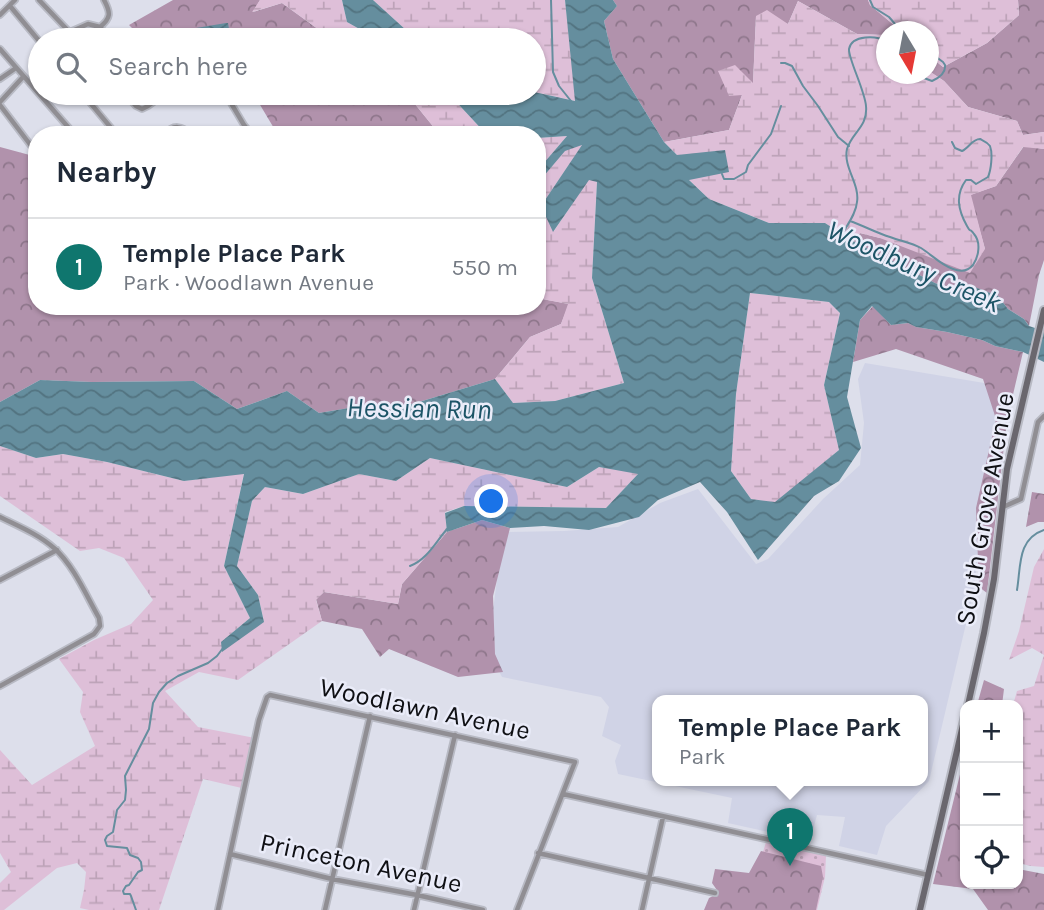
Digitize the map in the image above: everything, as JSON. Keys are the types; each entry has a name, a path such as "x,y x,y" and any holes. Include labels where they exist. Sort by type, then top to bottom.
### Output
{"main road":[{"name":"South Grove Avenue","path":"969,700 994,579 1007,469 1044,310"},
{"path":"920,910 960,737"}],"street":[{"path":"0,15 15,0"},
{"path":"39,0 66,28"},
{"path":"79,28 88,24 100,27 107,21 110,14 104,0"},
{"path":"10,6 28,28"},
{"path":"0,49 28,81"},
{"path":"0,79 16,68"},
{"path":"23,77 0,103 28,142"},
{"path":"51,105 68,126"},
{"path":"92,105 110,126"},
{"path":"232,105 245,126"},
{"path":"1002,508 1021,499 1038,422 1044,416"},
{"path":"0,517 38,536 57,550 71,567 99,618 100,626 93,634 0,686"},
{"path":"0,580 57,550"},
{"name":"Woodlawn Avenue","path":"230,854 259,720 270,695 575,762 563,794"},
{"path":"325,910 370,716"},
{"path":"414,910 455,734"},
{"path":"517,910 563,794 928,875"},
{"path":"642,910 663,817"},
{"path":"538,853 715,893"},
{"path":"218,910 230,854"},
{"name":"Princeton Avenue","path":"230,854 332,879 483,910"}],"shaded area":[{"path":"865,363 1002,386 973,594 928,782 928,695 652,695 652,781 618,774 615,761 621,745 602,736 609,707 601,697 502,677 488,650 503,532 618,527 660,503 698,489 756,564 768,559 823,499 860,465 864,423 858,379"},
{"path":"675,786 924,786 886,826 877,855 839,846 845,817 817,815 810,841 728,823 732,798"}],"green space":[{"path":"173,0 260,0 253,12 282,3 316,28 132,28 129,25"},
{"path":"260,0 342,0 347,22 358,28 316,28 282,3 252,12"},
{"path":"373,0 565,0 576,101 546,95 546,28 404,28"},
{"path":"613,0 868,0 870,5 889,21 876,21 876,35 857,34 798,1 788,24 756,16 753,84 742,95 729,130 664,142 613,59 604,21 617,6"},
{"path":"868,0 1018,0 1019,15 987,43 943,67 939,64 939,21 889,21 870,5"},
{"path":"1018,0 1044,0 1044,132 1023,135 1017,121 968,107 939,78 939,64 943,67 987,43 1019,15"},
{"path":"798,1 857,34 876,35 876,84 939,84 939,78 968,107 1017,121 1023,135 1044,132 1044,149 1023,147 996,186 971,195 985,249 970,273 880,238 860,233 853,241 825,223 769,223 709,199 688,179 677,155 664,142 729,130 742,95 729,96 718,71 735,65 753,83 756,16 767,10 788,24"},
{"path":"260,105 416,105 433,126 273,126"},
{"path":"416,105 459,105 479,126 433,126"},
{"path":"567,136 546,160 546,137"},
{"path":"583,144 546,199 546,173 565,150"},
{"path":"1024,146 1044,149 1044,260 1029,326 1024,319 1008,309 998,296 973,287 955,291 853,241 860,233 880,238 985,249 970,195 996,186"},
{"path":"0,147 28,155 28,315 546,315 546,300 569,304 561,324 530,337 495,379 386,412 349,408 319,413 287,391 237,409 194,381 40,380 0,402"},
{"path":"589,179 597,181 592,278 624,383 555,401 513,403 495,379 530,337 561,324 568,304 546,300 546,216 554,231"},
{"path":"750,293 829,302 840,313 824,385 839,450 775,503 751,499 731,471 736,394"},
{"path":"873,306 891,325 908,323 1023,352 1007,420 987,593 979,587 976,508 996,419 983,379 896,349 853,362 860,320"},
{"path":"0,446 36,458 63,454 184,481 244,473 224,566 250,618 221,642 264,621 258,595 237,566 252,501 265,487 303,494 359,474 396,481 430,458 567,487 599,467 639,473 606,508 464,506 445,512 447,532 402,584 398,604 324,592 316,600 322,621 238,680 199,672 165,691 198,727 255,738 246,789 203,779 159,910 80,908 86,872 77,863 57,868 4,910 0,910 0,883 11,872 0,853 0,750 32,785 95,746 80,712 83,692 59,659 131,624 153,600 124,558 99,548 80,551 0,496"},
{"path":"1032,492 1044,494 1044,522 1026,527"},
{"path":"482,520 510,528 493,596 495,654 503,672 458,677 389,649 380,657 362,629 322,621 316,599 324,592 398,604 402,584 447,532"},
{"path":"1044,549 1044,655 1032,648 1009,660 1019,631 1034,567"},
{"path":"1044,655 1044,867 1023,864 1023,700 1014,700 1017,691 1034,686"},
{"path":"984,680 1004,689 1003,700 978,700"},
{"path":"960,774 960,887 933,884"},
{"path":"766,842 826,856 825,877 817,910 715,910 738,896"},
{"path":"761,851 821,866 823,877 816,910 704,910 709,898 719,893 712,883 715,869 749,873"},
{"path":"1023,870 1044,874 1044,910 988,910 973,889 1023,889"}],"water":[{"path":"342,0 373,0 404,28 358,28 347,22"},
{"name":"Hessian Run","path":"565,0 613,0 617,6 604,21 613,59 664,142 677,155 725,150 729,172 689,180 709,199 769,223 825,223 853,241 935,283 955,291 972,286 998,296 1008,309 1024,319 1029,326 1044,331 1044,362 1023,352 995,346 982,340 916,327 908,323 891,325 872,306 860,320 847,397 861,448 839,481 814,496 758,560 727,512 700,482 658,500 639,517 589,530 544,526 510,528 482,520 447,532 445,513 464,506 606,508 638,474 599,467 567,487 430,458 396,481 359,474 303,494 265,487 252,501 237,566 258,595 264,622 222,652 221,642 250,618 224,566 244,474 184,481 63,454 36,458 0,446 0,402 40,380 194,381 237,409 287,391 319,413 349,408 386,412 495,379 513,403 555,401 624,383 592,278 597,182 589,180 553,232 546,217 546,199 582,145 565,151 546,173 546,160 567,136 546,137 546,126 479,126 459,105 546,105 546,95 575,101","holes":["750,293 829,302 840,313 824,385 839,450 775,502 751,499 731,471 736,394"]},
{"path":"228,23 229,28 196,28"}],"waterway":[{"path":"551,0 553,72 559,86 571,101"},
{"path":"870,0 873,7 892,21"},
{"name":"Woodbury Creek","path":"841,236 857,202 856,189 847,162 847,149 866,113 865,100 849,49 855,41 876,38"},
{"path":"939,59 945,65 939,77"},
{"path":"781,63 792,66 838,137 849,146"},
{"path":"722,174 724,179 734,179 746,172 748,165 771,134 781,106"},
{"name":"Woodbury Creek","path":"850,221 918,246 953,269 964,270 971,267 977,257 978,245 962,214 960,191 966,180 976,184 988,177 991,149 988,143 980,139 962,151 955,148 952,142"},
{"path":"410,566 427,554 448,528"},
{"path":"1017,590 1025,547 1035,534 1044,530"},
{"path":"136,910 130,894 124,894 123,891 142,870 141,862 130,855 127,848 107,846 105,840 113,832 117,810 125,800 125,776 149,729 153,703 159,692 178,676 208,663 223,648"}],"place":[{"name":"Temple Place Park","path":"790,866"}]}
